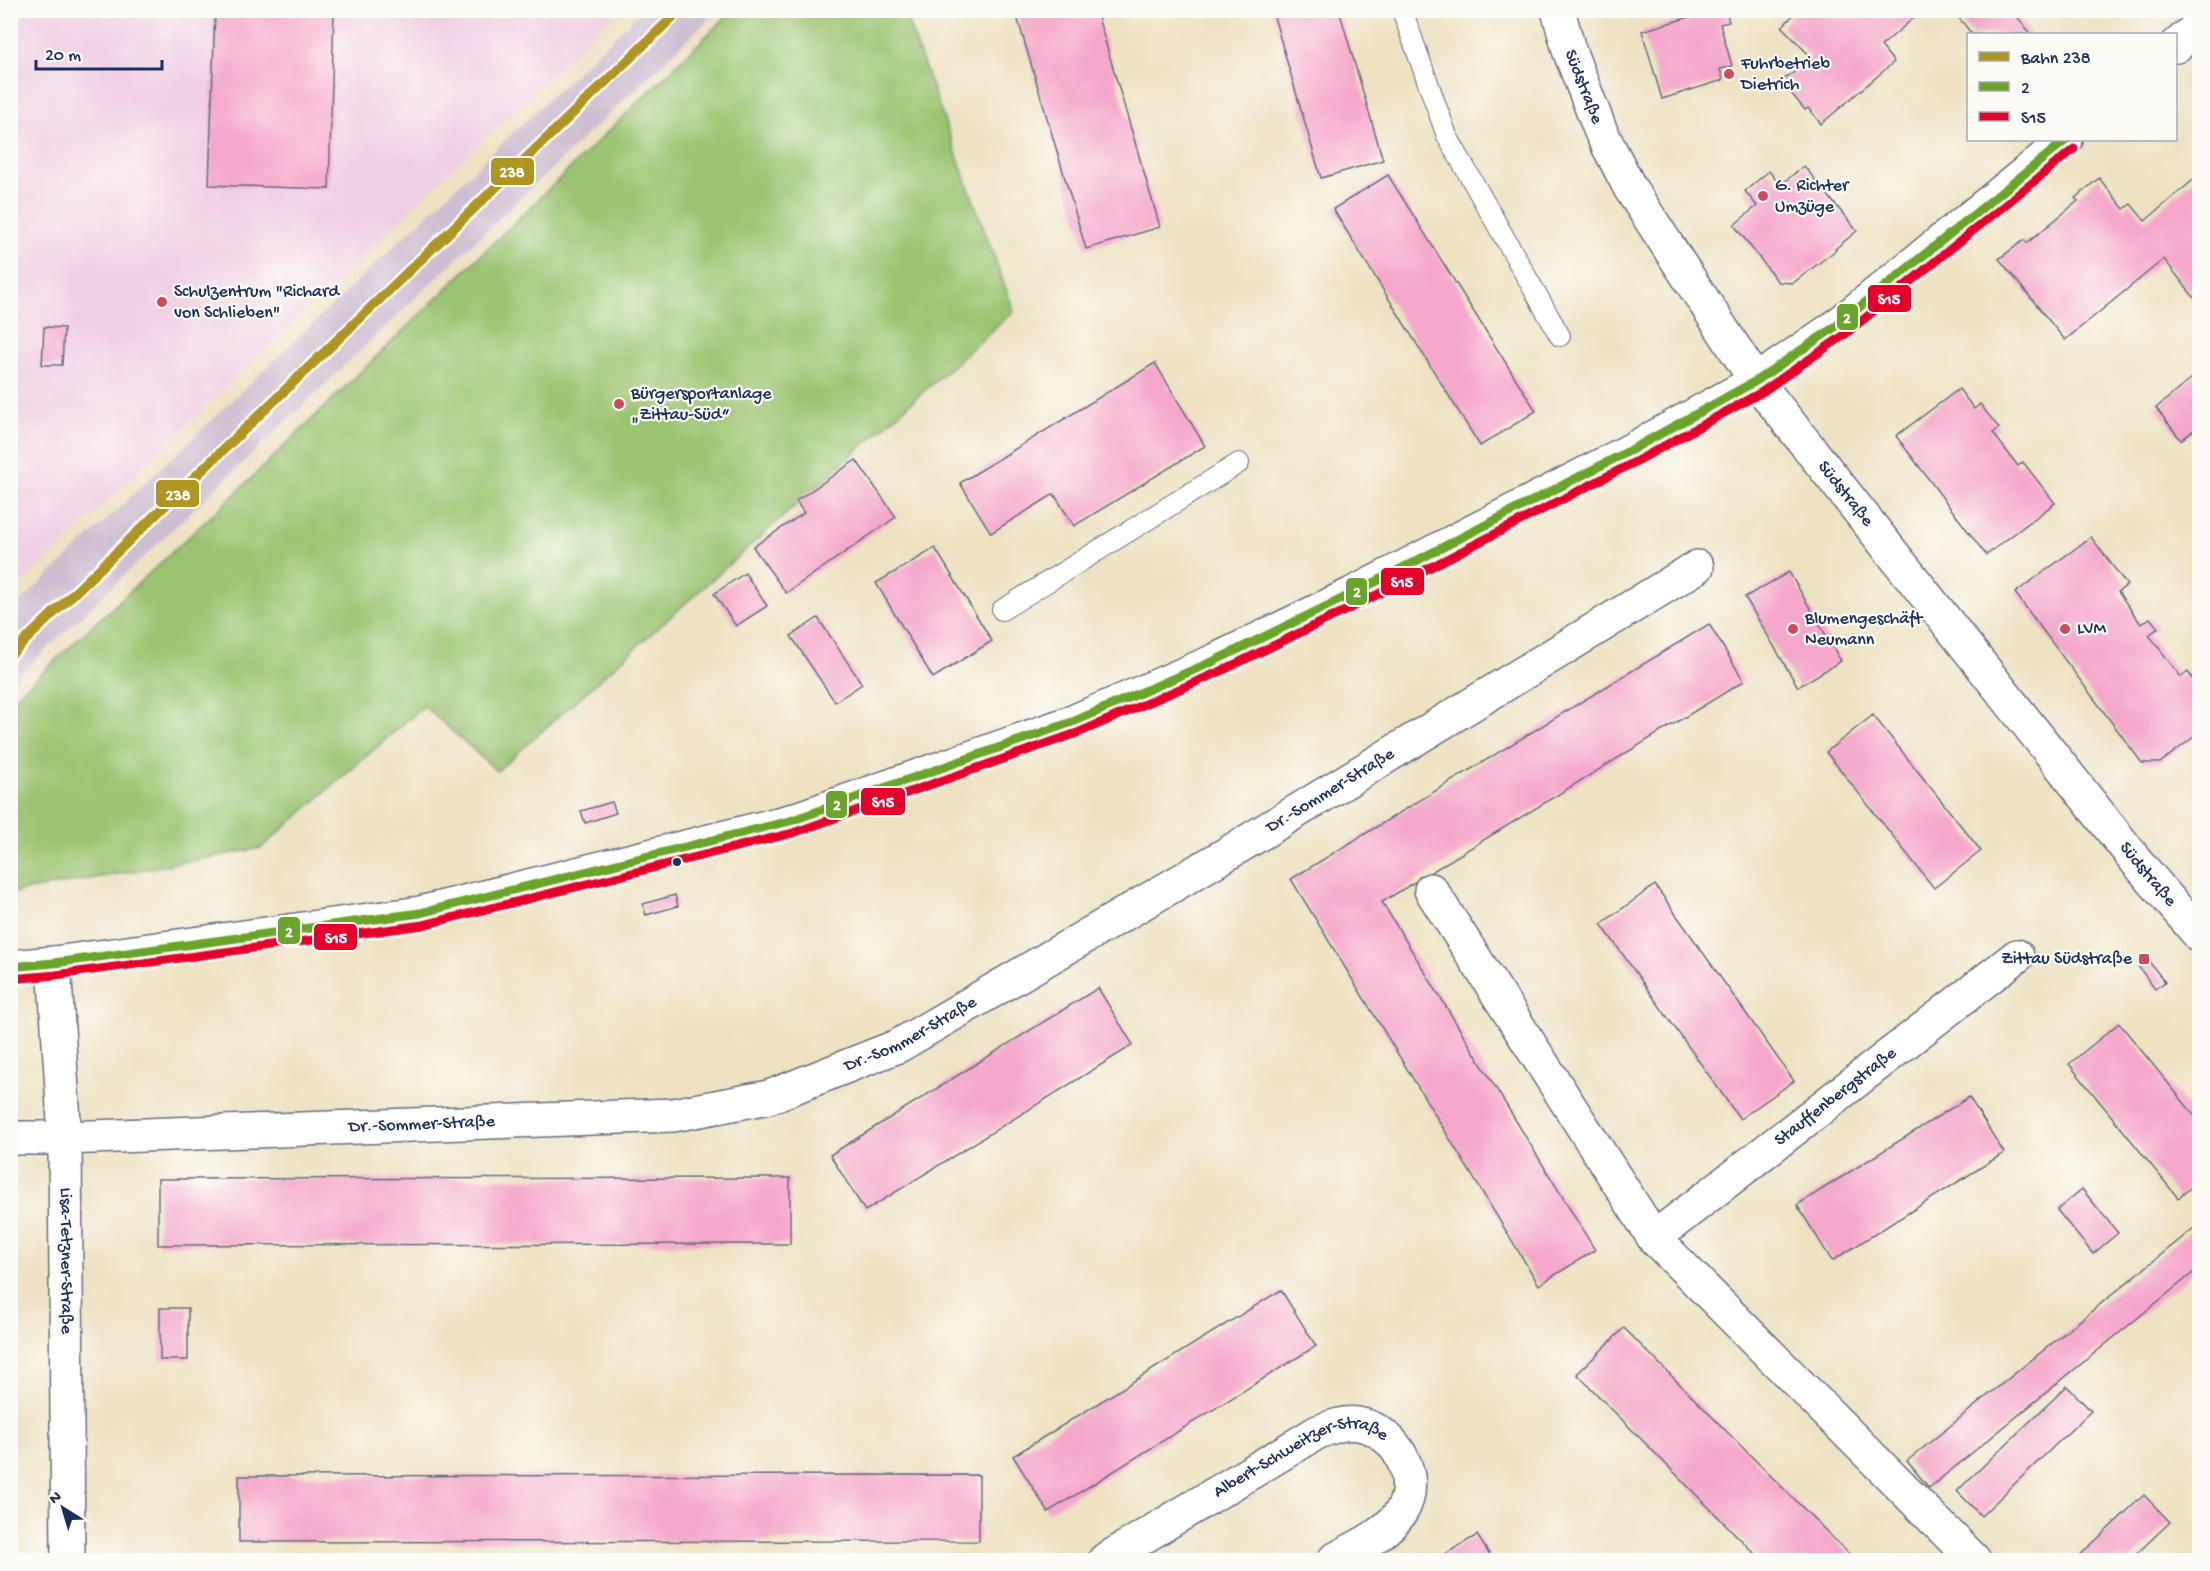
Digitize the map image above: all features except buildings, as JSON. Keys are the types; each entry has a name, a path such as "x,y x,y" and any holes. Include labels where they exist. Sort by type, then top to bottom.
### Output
{"street":[{"name":"Südstraße","path":"1558,10 1569,50 1601,132 1630,188 1664,244 1756,381 2130,853 2199,936"},
{"path":"2177,44 2199,25"},
{"path":"10,967 420,913 790,820 1075,721 1212,662 1363,589 1631,450 1756,381 1835,327 2065,141"},
{"name":"Dr.-Sommer-Straße","path":"10,1138 65,1138 673,1115 769,1097 898,1046 1225,855 1697,567"},
{"path":"1431,890 1654,1238 1974,1560"},
{"name":"Stauffenbergstraße","path":"1654,1238 2017,956"},
{"name":"Lisa-Tetzner-Straße","path":"54,963 65,1138 68,1560"},
{"name":"Albert-Schweitzer-Straße","path":"1105,1560 1318,1432 1334,1426 1358,1424 1377,1431 1394,1447 1405,1464 1410,1485 1409,1495 1394,1522 1376,1536 1334,1560"}],"lane":[{"path":"1402,10 1447,136 1560,336"},
{"path":"1002,610 1239,463"}],"shaded area":[{"name":"Schulzentrum \"Richard von Schlieben\"","path":"11,11 617,11 11,594"},
{"path":"641,11 717,11 11,683 11,611"}],"green space":[{"name":"Bürgersportanlage „Zittau-Süd“","path":"732,11 904,11 1014,311 497,771 424,706 261,848 11,893 11,701 233,496"}],"rail line":[{"name":"238","path":"10,655 680,10"}],"transit line":[{"name":"2","path":"10,967 420,913 790,821 1075,721 1212,662 1352,594 1631,450 1756,381 1835,327 2065,141"},
{"name":"S15","path":"11,979 56,975 423,925 793,833 1080,732 1217,673 1357,605 1637,461 1762,392 1843,336 2074,149"}],"place":[{"name":"Fuhrbetrieb Dietrich","path":"1729,74"},
{"name":"G. Richter Umzüge","path":"1763,196"},
{"name":"Schulzentrum \"Richard von Schlieben\"","path":"162,302"},
{"name":"Bürgersportanlage „Zittau-Süd“","path":"619,404"},
{"name":"Blumengeschäft Neumann","path":"1793,629"},
{"name":"LVM","path":"2065,629"},
{"name":"Zittau Südstraße","path":"2144,959"}]}
